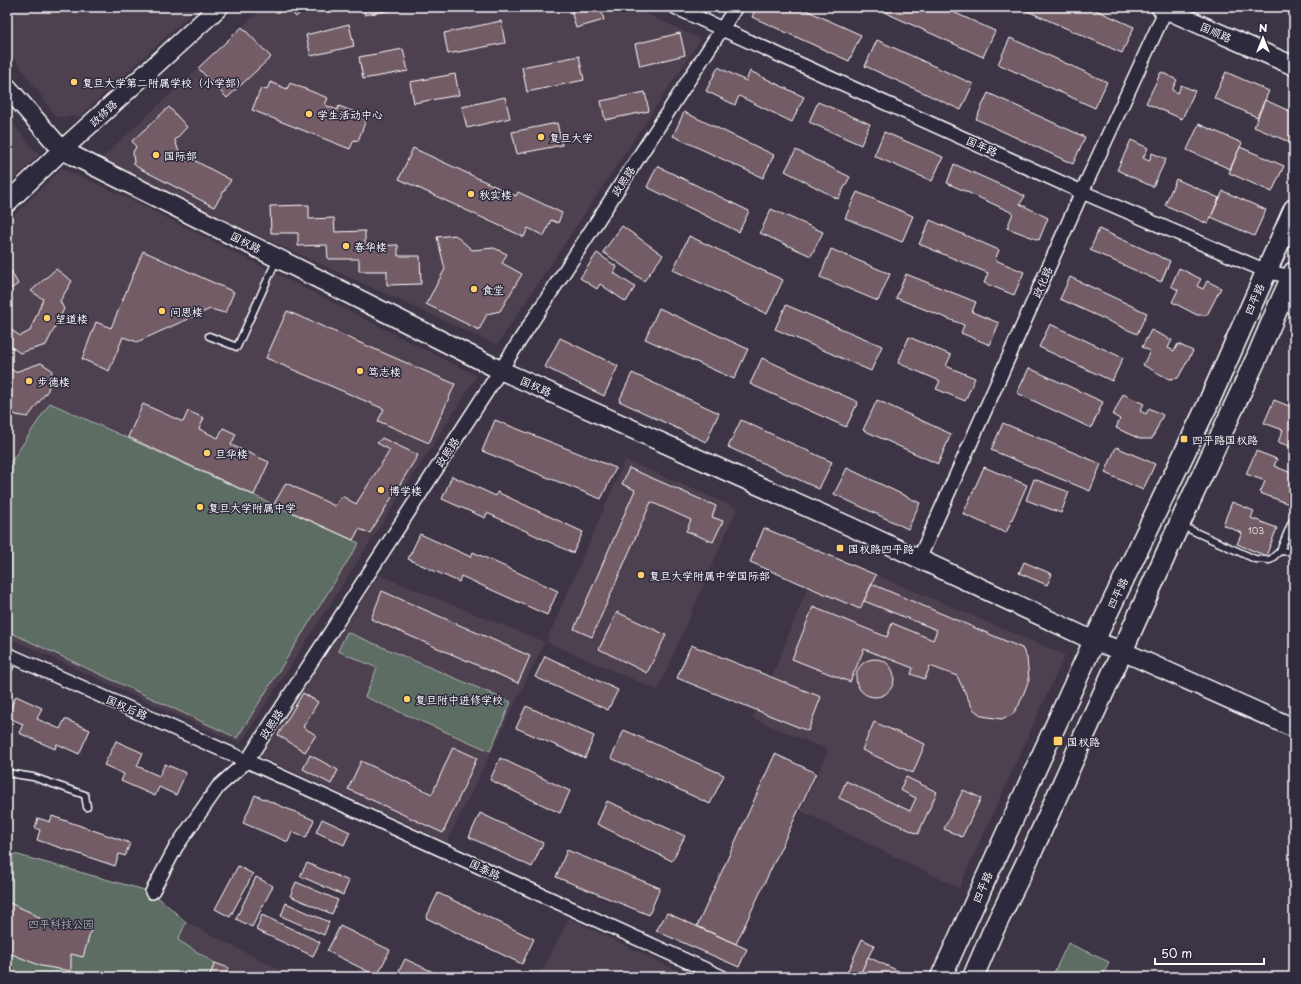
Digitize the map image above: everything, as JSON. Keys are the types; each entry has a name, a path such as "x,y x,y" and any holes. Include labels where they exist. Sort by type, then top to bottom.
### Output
{"main road":[{"name":"四平路","path":"941,977 1094,641 1207,406 1294,209"},
{"path":"973,977 992,933 1034,847 1179,525 1257,357 1286,308 1293,274"}],"street":[{"name":"政修路","path":"7,203 62,150 218,7"},
{"name":"国年路","path":"675,7 1082,192 1266,271 1293,274"},
{"name":"政熙路","path":"152,892 176,847 218,787 247,761 736,7"},
{"name":"国顺路","path":"1164,8 1294,66"},
{"name":"政化路","path":"919,559 1164,8"},
{"name":"国权路","path":"7,87 62,150 500,370 842,523 1094,641 1122,651"},
{"path":"1122,651 1294,728"},
{"name":"国权后路","path":"10,656 247,761"},
{"name":"国泰路","path":"247,761 722,977"}],"lane":[{"path":"209,336 237,347 277,258"},
{"path":"1179,525 1255,559 1270,560 1280,551 1294,517"},
{"path":"1280,551 1294,552"},
{"path":"7,673 10,656"},
{"path":"7,773 33,777 85,795 88,808"}],"shaded area":[{"name":"复旦大学第二附属学校（小学部）","path":"7,7 198,7 80,116 56,117 7,48"},
{"path":"264,7 631,7 701,39 497,345 97,162"},
{"path":"7,117 39,155 7,185"},
{"name":"复旦大学附属中学","path":"62,168 138,203 477,376 240,744 7,637 7,222"},
{"name":"复旦大学附属中学国际部","path":"625,460 737,508 658,690 546,642"},
{"name":"复旦附中进修学校","path":"379,575 545,642 447,842 259,756"},
{"path":"876,575 1065,655 959,888 801,811 828,750 752,718 775,669 808,586 857,607"},
{"path":"569,918 690,977 539,977"},
{"path":"186,922 294,977 209,977 178,940"}],"green space":[{"path":"50,403 359,543 237,738 7,631 7,468"},
{"path":"347,632 511,702 490,751 365,697 377,668 338,651"},
{"name":"四平科技公园","path":"7,852 152,892 186,922 178,940 215,963 209,977 7,977"},
{"path":"1068,943 1109,962 1102,977 1052,977"}],"building":[{"path":"287,7 306,7 296,17"},
{"path":"363,7 406,7 365,15"},
{"path":"570,7 600,7 604,20 576,28"},
{"path":"756,7 799,7 861,35 849,61 752,17"},
{"path":"888,7 942,7 995,31 983,57 886,13"},
{"path":"1026,7 1089,7 1134,27 1122,53 1025,10"},
{"path":"501,21 505,43 448,54 444,33"},
{"path":"349,24 354,46 311,56 306,35"},
{"path":"242,27 271,57 227,98 198,68"},
{"path":"680,33 685,55 640,66 635,44"},
{"path":"1010,38 1107,82 1095,108 998,64"},
{"path":"877,40 973,84 961,110 865,66"},
{"path":"403,49 408,71 363,79 359,57"},
{"path":"579,56 584,80 527,92 522,67"},
{"path":"718,67 746,81 750,71 804,97 792,122 739,96 735,105 706,91"},
{"path":"1161,72 1177,80 1172,90 1178,93 1181,85 1195,91 1182,119 1146,103"},
{"path":"1226,72 1269,91 1257,117 1214,98"},
{"path":"455,74 459,95 414,103 410,82"},
{"name":"学生活动中心","path":"270,82 287,89 290,83 328,98 325,105 337,110 339,106 367,117 358,141 354,140 350,149 252,110 261,88 267,90"},
{"path":"645,92 649,111 605,120 601,101"},
{"path":"988,93 1085,137 1073,164 976,119"},
{"path":"505,97 510,118 467,128 462,107"},
{"path":"1265,100 1294,113 1294,144 1254,127"},
{"path":"818,102 870,124 861,145 809,122"},
{"name":"国际部","path":"169,107 187,127 175,140 181,158 186,161 188,157 231,180 214,207 137,167 134,164 133,152 136,147 132,141"},
{"path":"684,112 774,155 763,178 673,136"},
{"path":"557,123 562,145 517,154 512,132"},
{"path":"1199,124 1242,143 1230,169 1187,150"},
{"path":"884,132 943,157 932,181 874,156"},
{"path":"1131,140 1148,148 1143,158 1149,161 1152,153 1166,159 1153,187 1117,170"},
{"path":"1240,147 1284,166 1272,192 1229,173"},
{"name":"秋实楼","path":"413,148 516,196 518,192 562,213 558,223 551,220 544,236 528,228 524,237 399,179"},
{"path":"796,150 850,177 838,199 785,171"},
{"path":"954,164 1025,196 1020,204 1048,218 1039,240 1007,228 1013,213 947,183"},
{"path":"657,166 749,211 739,232 647,187"},
{"path":"1176,179 1219,198 1208,224 1165,205"},
{"path":"1223,191 1266,210 1254,236 1211,217"},
{"path":"857,192 913,216 902,242 845,218"},
{"name":"春华楼","path":"309,205 309,219 334,218 335,232 365,231 365,246 398,245 398,256 420,256 421,284 387,285 387,271 359,271 359,259 328,259 327,245 298,246 298,233 271,233 270,206"},
{"path":"771,209 823,232 811,256 760,233"},
{"path":"930,220 999,250 995,260 1024,272 1014,295 984,283 988,273 919,244"},
{"path":"622,226 663,255 644,281 603,252"},
{"path":"1099,229 1170,261 1161,282 1090,250"},
{"name":"食堂","path":"455,235 472,250 494,248 507,254 502,263 522,274 500,311 487,314 479,330 426,304 445,269 437,237"},
{"path":"689,236 783,280 767,314 673,270"},
{"path":"831,249 890,274 878,301 820,277"},
{"name":"问思楼","path":"143,251 234,292 225,313 210,309 137,342 123,337 109,371 82,359 96,322 111,328"},
{"path":"597,253 617,267 614,273 635,287 626,302 600,284 597,289 580,278"},
{"path":"1179,268 1201,279 1197,286 1203,289 1207,281 1221,288 1207,315 1197,315 1172,302 1178,290 1171,286"},
{"name":"望道楼","path":"56,269 72,281 60,301 64,309 46,345 20,353 7,344 7,327 20,336 30,331 43,299 31,291"},
{"path":"11,271 18,284 8,291 9,297 7,299 7,275"},
{"path":"906,274 976,302 972,312 999,323 990,345 961,333 964,325 896,298"},
{"path":"1070,277 1147,313 1137,334 1060,299"},
{"path":"786,305 882,346 871,371 775,329"},
{"path":"659,308 748,349 734,379 645,339"},
{"name":"笃志楼","path":"287,311 455,384 429,443 378,421 384,409 266,358"},
{"path":"1050,324 1123,358 1112,381 1039,347"},
{"path":"1151,330 1172,340 1168,348 1174,351 1178,344 1193,351 1178,378 1169,379 1143,365 1150,351 1142,347"},
{"path":"909,337 951,355 946,366 975,378 965,401 936,389 940,381 898,363"},
{"path":"560,338 618,366 604,396 545,367"},
{"path":"762,358 858,402 846,427 750,384"},
{"name":"步德楼","path":"41,363 52,370 48,390 28,417 16,415 7,408 7,366 15,372"},
{"path":"1029,368 1103,402 1091,428 1017,393"},
{"path":"632,373 719,413 706,442 619,401"},
{"path":"1123,394 1144,404 1140,411 1146,414 1149,408 1163,415 1152,439 1140,439 1116,428 1120,419 1113,415"},
{"path":"877,400 951,434 938,464 863,430"},
{"path":"1274,400 1294,408 1292,415 1294,416 1294,448 1278,442 1283,430 1264,423"},
{"name":"旦华楼","path":"143,404 183,422 188,411 204,418 199,429 218,438 223,428 236,434 231,445 269,462 254,495 128,437"},
{"path":"495,420 616,468 601,499 482,451"},
{"path":"741,420 832,462 819,489 728,447"},
{"path":"1003,423 1101,464 1090,491 991,450"},
{"name":"博学楼","path":"382,438 418,455 370,533 359,529 353,540 274,504 286,483 335,506 342,496 356,504 390,450 377,443"},
{"path":"1116,447 1155,464 1143,490 1105,473"},
{"path":"1256,451 1277,459 1274,466 1294,474 1294,493 1289,504 1260,493 1265,481 1246,474"},
{"path":"984,467 1027,485 1006,533 963,514"},
{"path":"629,468 716,506 712,517 723,521 713,542 686,531 691,520 651,502 592,637 574,629 635,490 622,484"},
{"path":"847,468 920,503 908,529 834,494"},
{"path":"452,476 496,496 497,492 583,532 573,553 487,513 485,518 442,499"},
{"path":"1034,479 1069,492 1061,513 1026,500"},
{"path":"1232,502 1254,511 1251,518 1277,528 1266,556 1237,544 1242,533 1223,525"},
{"path":"764,528 876,575 860,609 750,562"},
{"path":"420,534 471,557 473,552 558,591 547,615 461,576 459,582 408,559"},
{"path":"1024,562 1052,574 1047,585 1019,573"},
{"path":"872,584 1022,648 1027,658 1029,680 1019,705 1012,715 1001,719 982,716 973,709 957,676 930,666 925,679 911,674 913,668 864,649 850,682 792,659 813,607 887,637 892,623 933,640 937,630 864,601"},
{"path":"382,591 530,656 518,683 371,619"},
{"path":"617,612 666,635 647,673 599,649"},
{"path":"691,645 821,697 808,731 677,678"},
{"path":"545,656 618,690 608,710 535,677"},
{"path":"871,659 879,659 889,664 893,671 893,685 889,692 879,697 871,697 861,692 859,689 856,682 856,674 861,664 864,662"},
{"path":"303,693 318,702 303,727 316,735 305,752 278,735"},
{"path":"16,696 42,708 37,719 60,729 65,719 90,730 79,754 57,744 55,749 19,733 23,724 7,717"},
{"path":"526,706 594,736 585,758 516,728"},
{"path":"874,722 925,744 913,773 862,750"},
{"path":"624,730 724,775 710,804 611,758"},
{"path":"116,741 143,753 137,766 159,776 165,764 186,773 176,795 159,787 155,796 121,781 124,774 104,765"},
{"path":"453,747 477,758 443,833 348,789 361,761 432,794"},
{"path":"775,754 816,773 736,944 697,926"},
{"path":"310,755 338,770 331,784 303,769"},
{"path":"500,758 570,791 560,813 490,780"},
{"path":"906,777 937,792 918,834 839,798 846,781 910,811 916,798 900,790"},
{"path":"963,790 981,798 962,837 944,829"},
{"path":"255,795 314,820 306,838 292,832 288,842 243,823"},
{"path":"607,801 685,836 672,861 597,824"},
{"path":"480,813 543,843 532,867 469,837"},
{"path":"52,816 130,843 125,856 119,854 115,866 37,840 40,830 35,828 38,818 50,822"},
{"path":"322,819 350,832 344,845 316,832"},
{"path":"567,850 660,888 649,915 556,877"},
{"path":"307,863 349,881 343,895 300,876"},
{"path":"238,866 253,874 230,917 215,909"},
{"path":"256,877 273,886 252,927 236,919"},
{"path":"296,882 338,900 332,914 290,896"},
{"path":"438,893 534,939 522,964 426,918"},
{"path":"7,902 32,913 41,919 91,930 83,957 71,954 71,971 41,966 7,952"},
{"path":"286,903 329,922 324,935 281,916"},
{"path":"667,913 747,949 739,967 656,931"},
{"path":"262,915 320,942 313,956 256,930"},
{"path":"340,926 390,950 377,976 327,951"},
{"path":"862,939 874,945 859,977 845,977"},
{"path":"868,957 905,974 903,977 859,977"},
{"path":"405,959 444,977 396,977"},
{"path":"215,963 229,968 226,974 232,977 209,977"}],"place":[{"name":"复旦大学第二附属学校（小学部）","path":"74,82"},
{"name":"学生活动中心","path":"309,114"},
{"name":"复旦大学","path":"541,137"},
{"name":"国际部","path":"156,155"},
{"name":"秋实楼","path":"471,194"},
{"name":"春华楼","path":"346,246"},
{"name":"食堂","path":"474,289"},
{"name":"问思楼","path":"162,311"},
{"name":"望道楼","path":"47,318"},
{"name":"笃志楼","path":"360,371"},
{"name":"步德楼","path":"29,381"},
{"name":"四平路国权路","path":"1184,439"},
{"name":"旦华楼","path":"207,453"},
{"name":"博学楼","path":"381,490"},
{"name":"复旦大学附属中学","path":"200,507"},
{"name":"国权路四平路","path":"840,548"},
{"name":"复旦大学附属中学国际部","path":"641,575"},
{"name":"复旦附中进修学校","path":"407,699"},
{"name":"国权路","path":"1058,741"}]}
